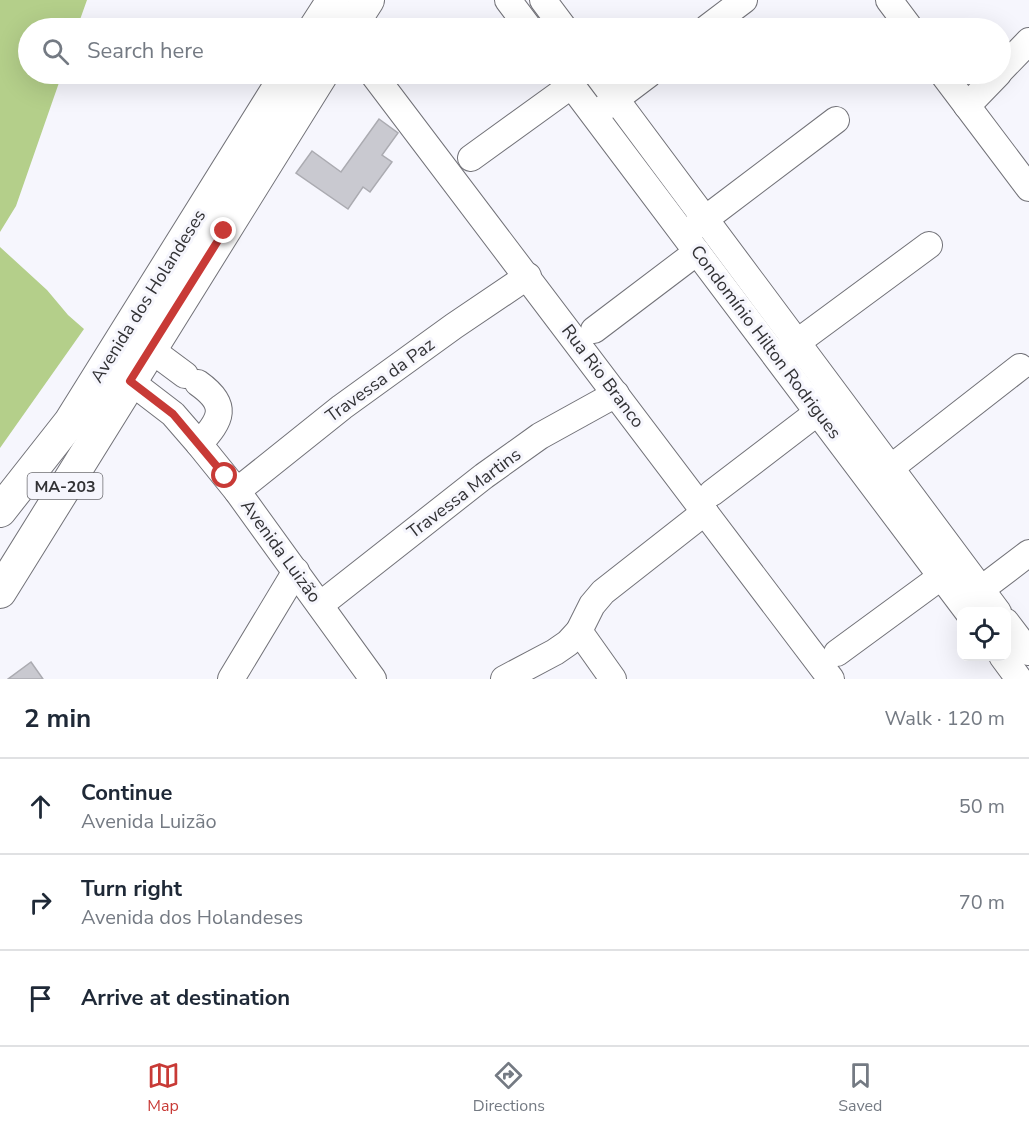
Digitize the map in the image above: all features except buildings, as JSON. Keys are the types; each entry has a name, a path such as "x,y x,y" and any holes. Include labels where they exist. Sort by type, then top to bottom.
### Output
{"main road":[{"path":"321,18 333,0"},
{"path":"356,18 368,0"},
{"name":"Avenida dos Holandeses","path":"0,511 69,422 281,84"},
{"name":"Avenida dos Holandeses","path":"0,592 316,84"}],"street":[{"path":"507,0 521,18"},
{"path":"543,0 556,18"},
{"path":"720,18 744,0"},
{"path":"889,0 902,18"},
{"path":"1011,59 1029,40"},
{"name":"Rua Rio Branco","path":"381,84 616,394 709,502 831,679"},
{"path":"471,158 561,84"},
{"name":"Condomínio Hilton Rodrigues","path":"571,84 818,412 881,475 971,601"},
{"name":"Condomínio Hilton Rodrigues","path":"605,84 797,342 942,576 971,601 986,607"},
{"path":"594,115 636,84"},
{"path":"950,84 1029,188"},
{"path":"967,106 988,84"},
{"path":"594,330 691,243 706,219 836,120"},
{"path":"777,357 929,245"},
{"name":"Travessa da Paz","path":"237,491 342,407 528,276"},
{"path":"150,350 216,398 219,414 213,428 199,444"},
{"path":"881,475 1020,367"},
{"name":"Avenida Luizão","path":"130,381 173,414 199,444 237,491 373,679"},
{"name":"Travessa Martins","path":"320,605 493,469 540,436 616,394"},
{"path":"504,679 555,652 579,631 592,605 603,592 818,412"},
{"path":"971,601 1029,553"},
{"path":"231,679 296,571"},
{"path":"837,653 942,576"},
{"path":"1011,629 1029,652"},
{"path":"579,631 613,679"},
{"path":"1005,661 1019,679"}],"green space":[{"path":"0,0 87,0 81,18 18,18 18,84 59,84 16,206 0,232"},
{"path":"0,247 47,290 68,315 84,329 0,448"}],"route":[{"path":"224,231 130,381 173,414 225,476"}]}
